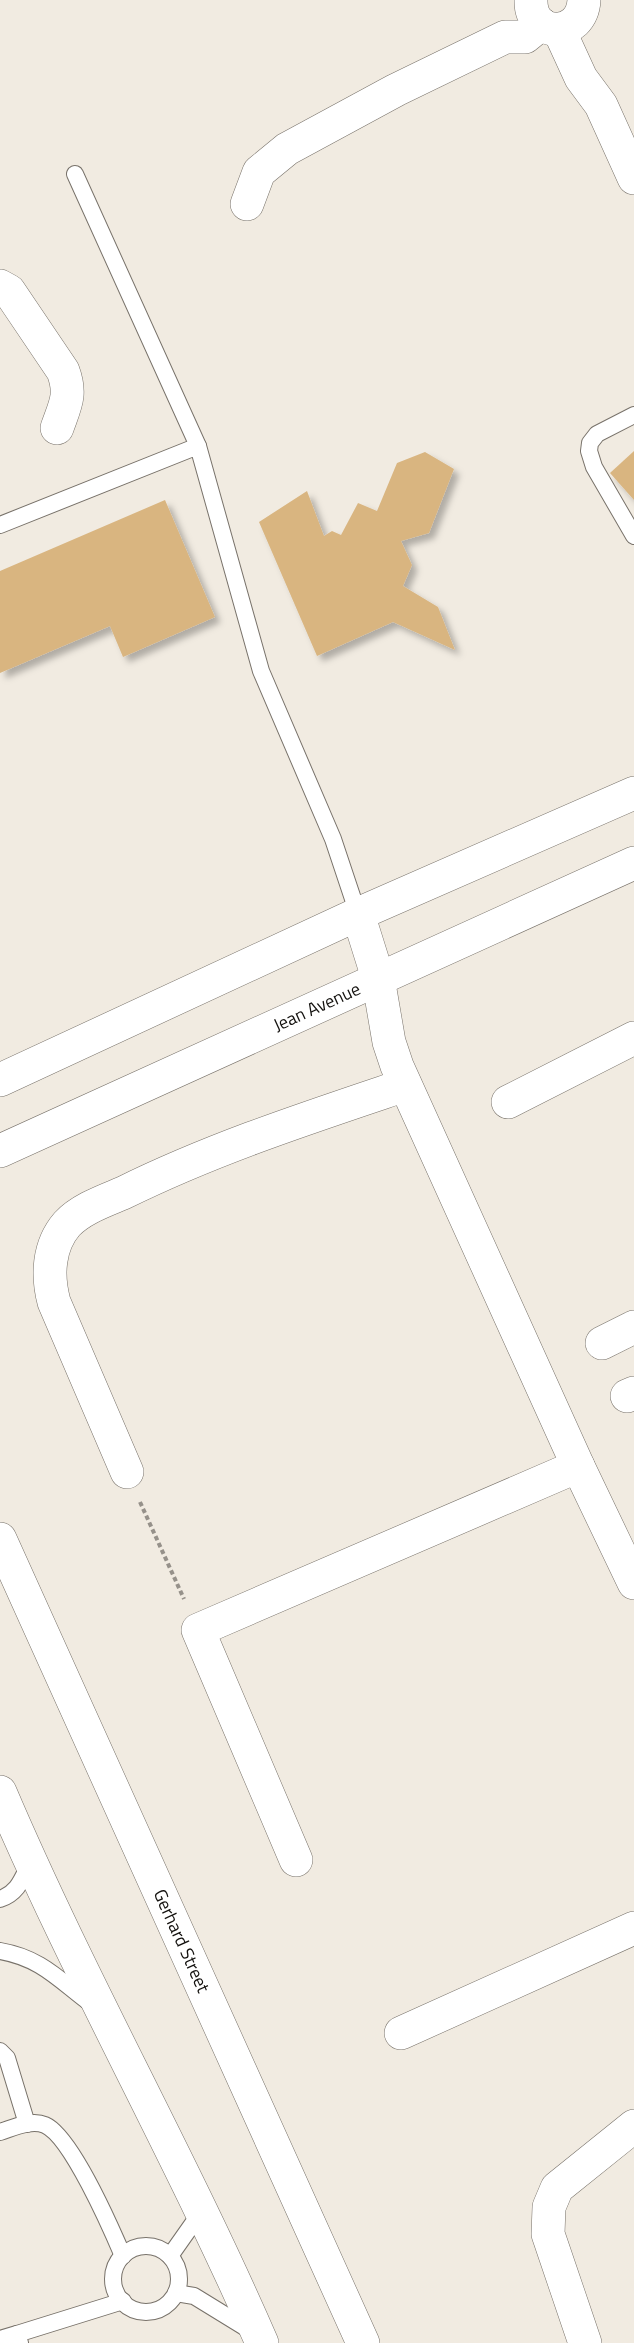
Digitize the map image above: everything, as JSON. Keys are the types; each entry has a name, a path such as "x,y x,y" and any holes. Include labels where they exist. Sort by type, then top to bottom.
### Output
{"street":[{"path":"247,204 259,172 287,149 396,90 505,37 517,21 562,12 581,78 601,105 634,178"},
{"path":"0,286 9,291 63,371 68,383 68,396 57,428"},
{"path":"0,1080 358,914 634,793"},
{"name":"Jean Avenue","path":"0,1151 634,863"},
{"path":"358,914 378,978 389,1042 405,1085 578,1466 634,1582"},
{"path":"508,1102 634,1038"},
{"path":"127,1472 54,1302 49,1281 51,1258 60,1232 80,1213 155,1177 239,1142 405,1085"},
{"path":"602,1343 634,1327"},
{"path":"296,1860 198,1630 578,1466"},
{"name":"Gerhard Street","path":"0,1539 363,2343"},
{"path":"0,1792 30,1863 261,2340"},
{"path":"401,2033 634,1928"},
{"path":"585,2343 548,2234 549,2207 557,2188 634,2126"}],"lane":[{"path":"75,174 198,446 261,671 333,839 358,914"},
{"path":"634,415 597,434 590,443 589,451 594,467 634,536"},
{"path":"0,525 198,446"},
{"path":"0,1899 11,1895 21,1882 30,1863"},
{"path":"0,1951 32,1959 101,2011"},
{"path":"0,2051 7,2058 27,2124"},
{"path":"0,2132 27,2124 45,2124 64,2142 107,2219 123,2256"},
{"path":"170,2256 201,2212"},
{"path":"142,2246 154,2246 170,2256 175,2261 179,2274 178,2287 173,2298 163,2307 151,2312 138,2311 123,2301 118,2296 114,2283 114,2271 123,2256 129,2250 142,2246"},
{"path":"176,2293 194,2296 261,2340"},
{"path":"0,2339 18,2339 123,2301"}],"path":[{"path":"127,1472 198,1630"}],"building":[{"path":"634,451 634,500 610,473"},
{"path":"425,452 454,469 429,533 401,541 412,565 403,586 438,607 455,650 393,622 317,656 259,522 307,491 324,536 332,531 341,535 358,503 377,511 397,463"},
{"path":"165,500 215,617 123,657 110,626 0,673 0,571"}]}
